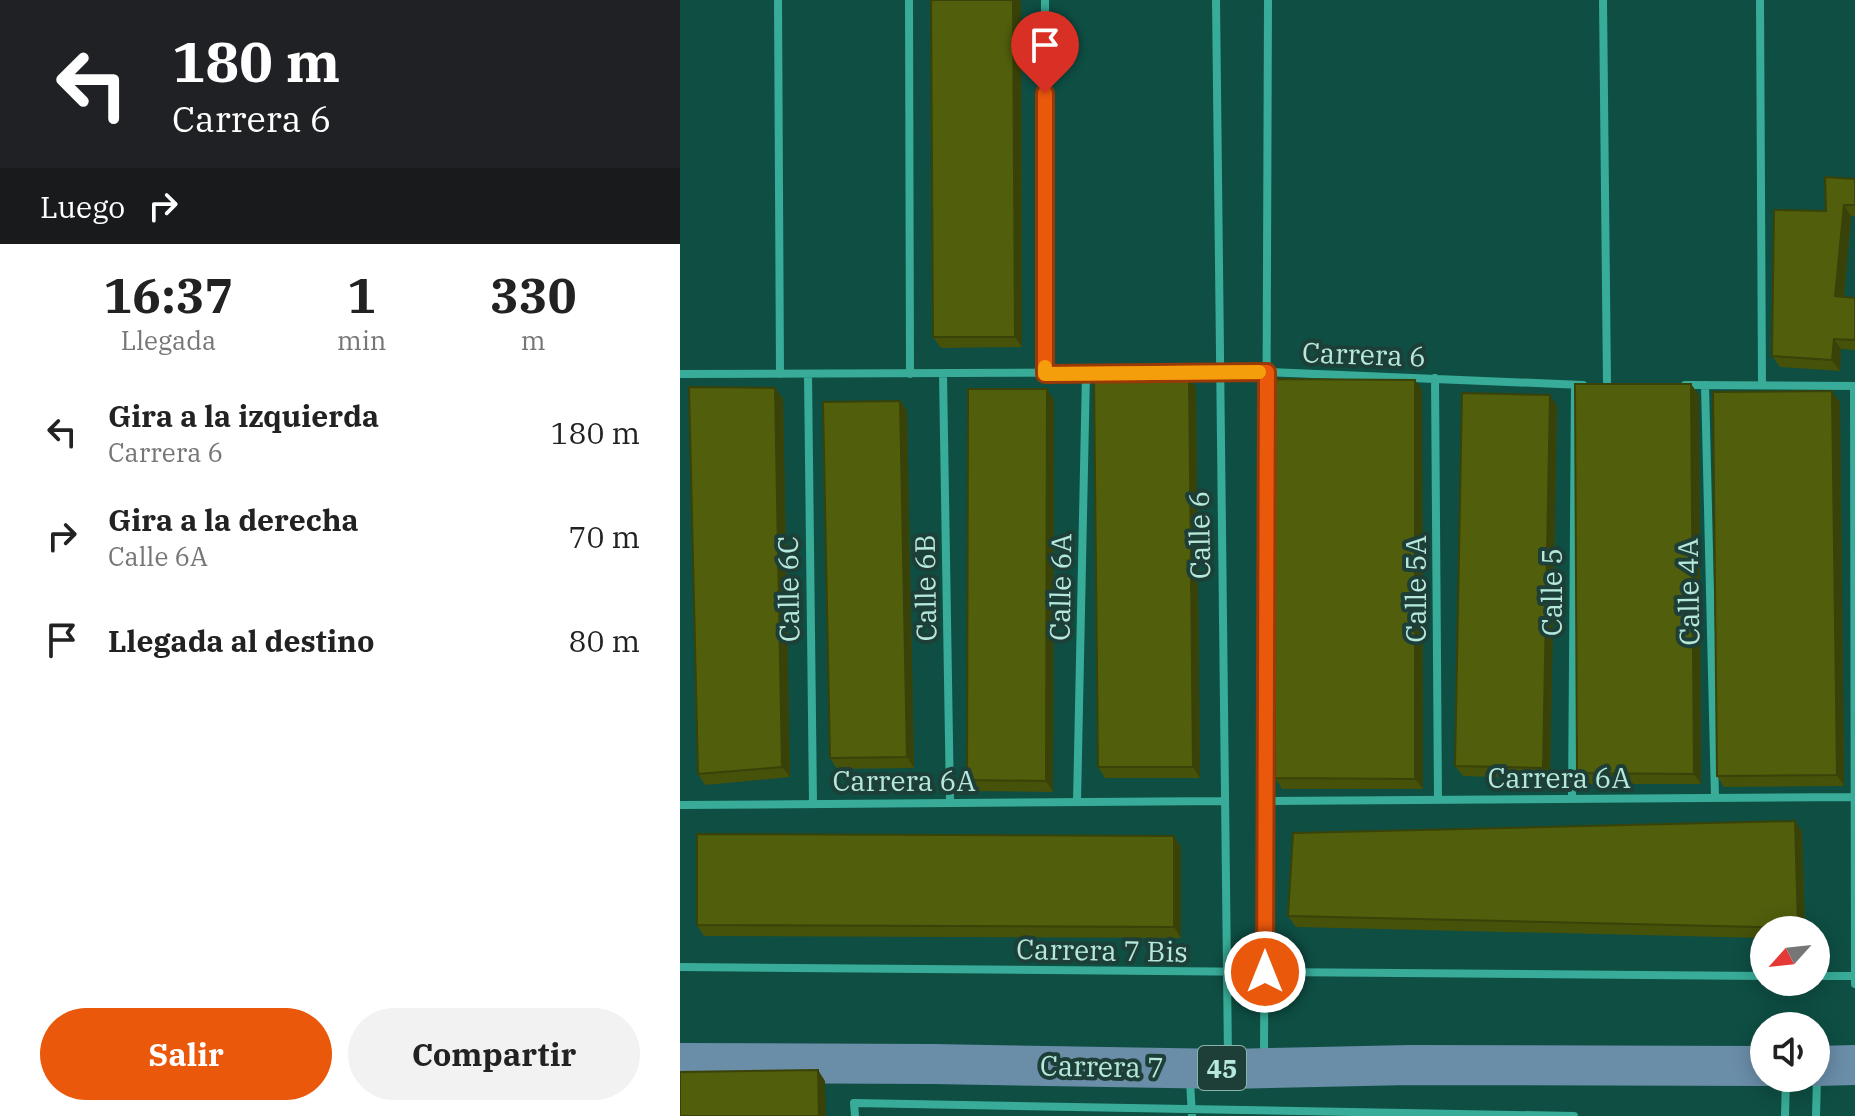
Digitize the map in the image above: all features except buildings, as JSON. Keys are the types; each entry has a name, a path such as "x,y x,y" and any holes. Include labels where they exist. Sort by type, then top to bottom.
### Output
{"main road":[{"name":"Carrera 7","path":"680,1063 1227,1068 1750,1066"},
{"path":"1830,1066 1855,1065"}],"street":[{"path":"778,0 780,374"},
{"path":"909,0 910,374"},
{"path":"1045,0 1045,374"},
{"name":"Calle 6","path":"1216,0 1227,1068"},
{"name":"Calle 6","path":"1192,1112 1227,1068 1265,972 1268,0"},
{"path":"1603,0 1607,385"},
{"path":"1760,0 1762,385"},
{"name":"Carrera 6","path":"680,374 1267,372 1621,385"},
{"name":"Calle 6A","path":"1077,802 1086,373"},
{"name":"Calle 6C","path":"808,374 813,803"},
{"name":"Calle 6B","path":"943,374 950,802"},
{"name":"Calle 5A","path":"1435,378 1438,800"},
{"name":"Calle 5","path":"1572,799 1575,385"},
{"path":"1677,385 1854,386 1855,984"},
{"name":"Calle 4A","path":"1705,385 1715,798"},
{"name":"Carrera 6A","path":"1265,801 1854,797"},
{"name":"Carrera 6A","path":"680,805 1224,801"},
{"name":"Carrera 7 Bis","path":"680,967 1750,976"},
{"path":"1830,976 1855,976"},
{"path":"1785,1116 1786,1092"},
{"path":"1816,1092 1816,1116"},
{"path":"855,1116 854,1103 1192,1112 1574,1116"},
{"path":"1010,1106 1010,1116"}],"slow traffic":[{"path":"1045,367 1045,374 1259,372"}],"route":[{"path":"1045,93 1045,374 1267,372 1265,972"}]}
